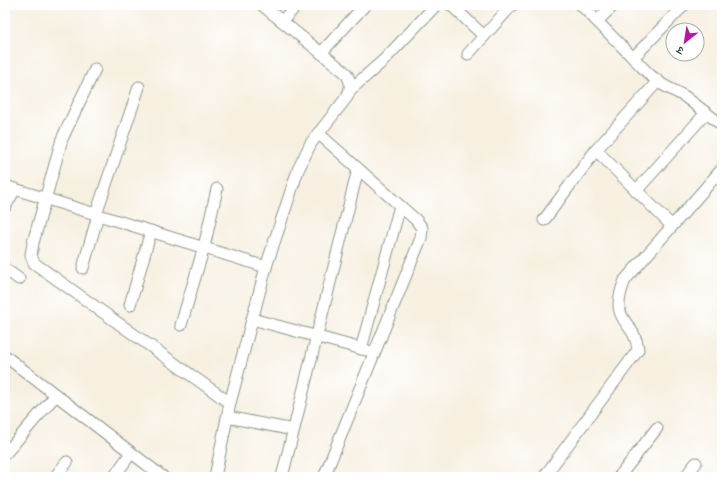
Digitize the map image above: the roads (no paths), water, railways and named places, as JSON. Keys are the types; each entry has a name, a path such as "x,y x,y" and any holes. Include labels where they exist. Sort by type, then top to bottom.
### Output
{"street":[{"path":"262,5 346,73 351,89"},
{"path":"282,21 297,5"},
{"path":"321,53 365,5"},
{"path":"215,477 230,402 266,267 298,170 311,143 347,97 351,89 384,60 436,5"},
{"path":"451,5 484,36"},
{"path":"468,54 512,5"},
{"path":"581,5 658,81 684,96 722,126"},
{"path":"597,21 614,5"},
{"path":"633,58 684,5"},
{"path":"96,69 62,139 33,243 31,255 34,263 230,402"},
{"path":"544,220 596,150 658,81"},
{"path":"83,268 97,214 139,87"},
{"path":"636,191 706,113"},
{"path":"318,133 416,220 422,228 421,238 324,477"},
{"path":"596,150 672,226"},
{"path":"282,477 358,169"},
{"path":"544,477 638,350 637,341 620,314 618,297 625,280 722,169"},
{"path":"5,208 10,188 266,267"},
{"path":"181,325 204,247 217,189"},
{"path":"361,349 400,206"},
{"path":"130,305 151,231"},
{"path":"5,269 19,279"},
{"path":"252,319 374,353"},
{"path":"5,356 163,477"},
{"path":"5,454 56,395"},
{"path":"227,417 294,430"},
{"path":"618,477 657,428"},
{"path":"114,477 131,453"},
{"path":"55,477 67,462"},
{"path":"685,477 696,463"}]}
